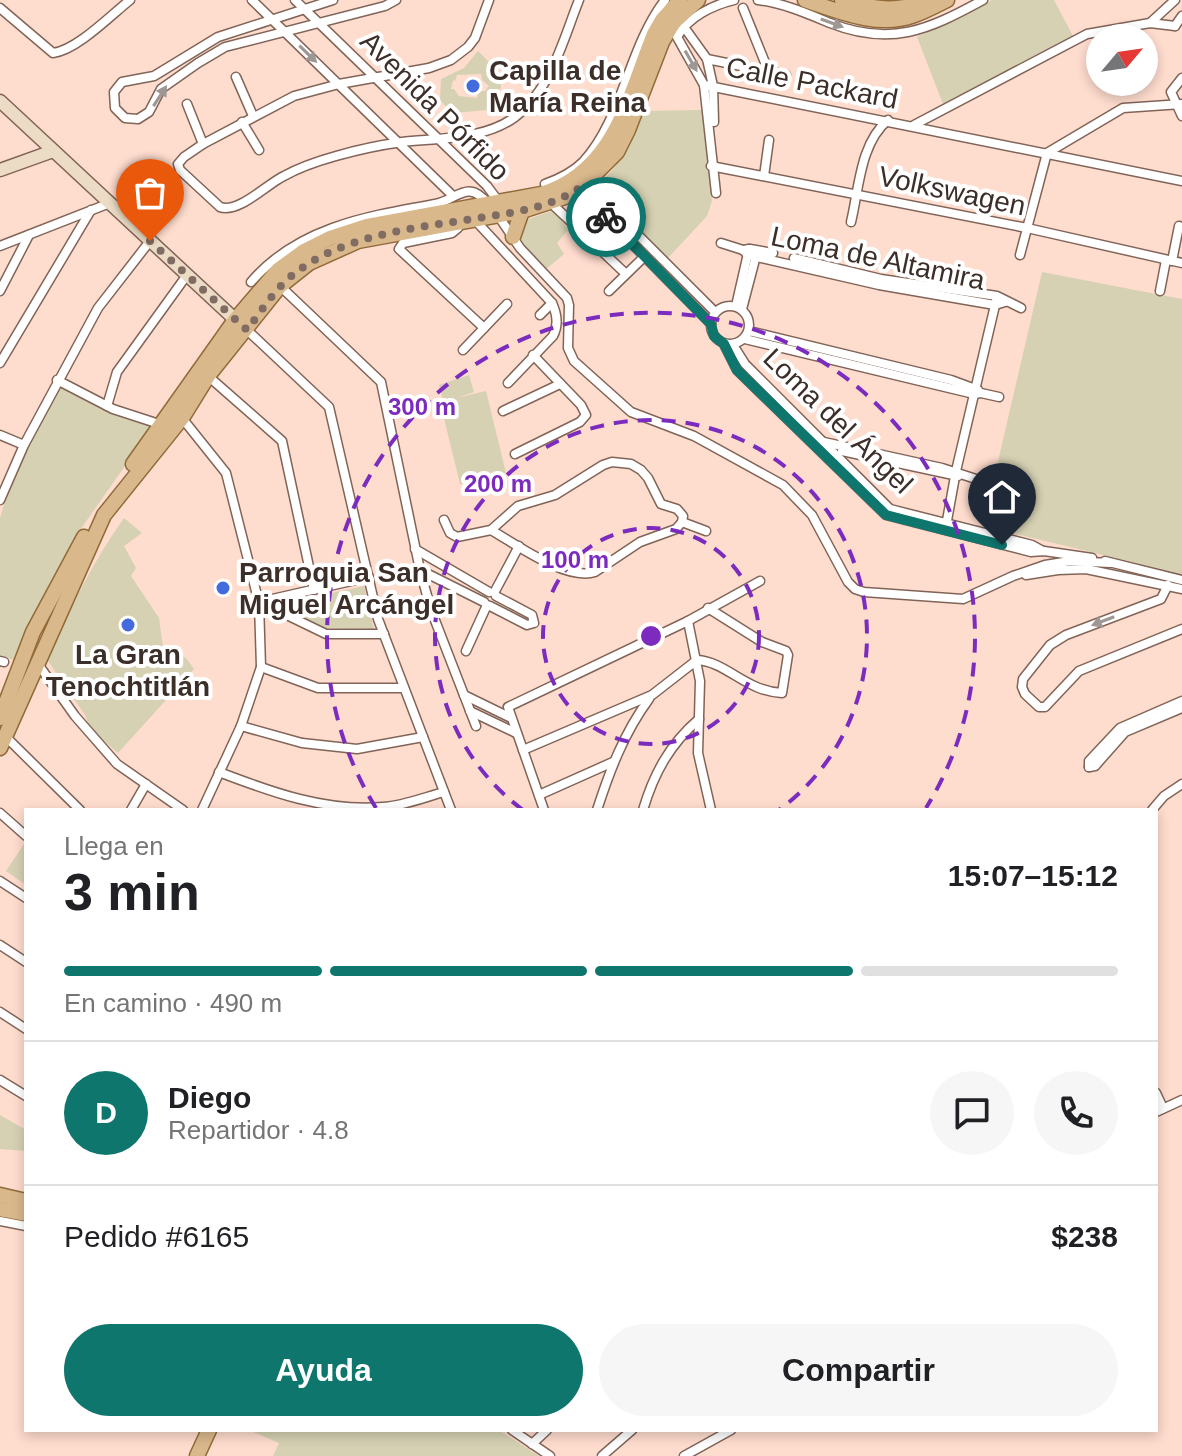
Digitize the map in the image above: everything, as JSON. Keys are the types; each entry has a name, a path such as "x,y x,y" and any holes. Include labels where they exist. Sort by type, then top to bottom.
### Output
{"main road":[{"path":"0,718 33,632 99,510 176,407 235,320 278,270 317,244 367,226 455,209 472,213 498,209 574,180 589,169 614,134 654,34 680,0"},
{"path":"498,209 522,211 587,189 617,152 662,42 674,22 698,0"},
{"path":"805,0 843,12 885,20 913,16 947,0"},
{"path":"842,0 890,9 905,8 926,0"},
{"path":"2,742 104,515 182,418 208,376 280,286 309,263 348,245 455,209"},
{"path":"510,234 522,211"},
{"path":"0,1195 24,1201"},
{"path":"0,1209 24,1214"},
{"path":"200,1456 211,1432"}],"street":[{"path":"0,8 53,53 58,53 72,46 130,0"},
{"name":"Avenida Pórfido","path":"252,0 399,143 455,209"},
{"name":"Avenida Pórfido","path":"295,0 487,186 510,234 567,298 568,348 574,361 638,415 694,436 783,485 812,515 843,575 855,589 963,599 1013,576 1055,563 1109,568"},
{"path":"333,0 218,37 154,76 122,82 114,92 115,108 125,118 138,119 149,112 161,89 225,47 385,6 396,0"},
{"path":"489,0 475,38 459,55 429,68 339,84 294,96 203,144 184,157 178,164 180,170 226,209 236,207 284,175 322,160 399,143 482,131 511,120 534,98 550,72 579,0"},
{"path":"545,184 570,173 592,151 641,38 665,0"},
{"path":"708,86 678,40 684,27 715,6 734,0"},
{"path":"758,0 786,5 840,27 885,36 925,29 983,0"},
{"path":"1150,23 1175,0"},
{"path":"743,8 768,70"},
{"path":"1179,28 1182,16"},
{"name":"Calle Packard","path":"708,86 913,125 1087,34 1150,23 1179,28"},
{"path":"684,27 707,59 708,86"},
{"path":"707,59 786,75"},
{"path":"236,77 253,116"},
{"path":"1182,78 1171,92 1182,116"},
{"name":"Volkswagen","path":"708,86 714,166 1027,228 1182,263"},
{"path":"0,101 329,407 384,634 450,808"},
{"path":"1020,255 1047,153 1123,108 1178,103"},
{"path":"187,104 203,144"},
{"path":"851,222 868,146 879,127 888,120"},
{"path":"242,122 259,150"},
{"path":"913,125 1182,181"},
{"path":"764,176 769,140"},
{"path":"0,170 53,151"},
{"path":"587,189 589,201 711,324 714,336 728,344 747,335 999,397"},
{"path":"587,189 589,201"},
{"path":"587,189 715,312"},
{"path":"484,328 399,249 403,243 452,233 458,228 455,209 463,191 474,192 498,209"},
{"path":"251,282 261,270 284,253 352,220 447,201 455,209"},
{"path":"0,246 110,203"},
{"path":"551,203 626,274"},
{"path":"0,363 91,210"},
{"path":"472,213 552,303 556,312 556,330 508,383"},
{"path":"1160,291 1179,226"},
{"path":"0,291 29,234"},
{"path":"0,500 57,380 98,308 150,241"},
{"name":"Loma de Altamira","path":"721,243 751,252 1021,308"},
{"path":"739,308 751,252"},
{"path":"609,291 645,256"},
{"path":"107,406 117,372 187,275"},
{"path":"280,286 381,382 415,549 431,610 476,726"},
{"path":"946,528 999,301"},
{"path":"540,315 552,303"},
{"path":"463,350 507,304"},
{"path":"711,324 715,312 725,306 739,308 749,318 747,335"},
{"name":"Loma del Ángel","path":"728,344 737,370 896,512 946,528 1032,545 1044,551 1083,556 1109,568"},
{"path":"515,454 580,422 586,415 581,405 533,355"},
{"path":"208,376 282,441 314,590"},
{"path":"57,380 107,406 153,422"},
{"path":"503,411 560,384"},
{"path":"182,418 226,473 259,602 261,667 241,726 203,808"},
{"path":"0,435 24,445"},
{"path":"820,445 957,475"},
{"path":"820,445 979,480"},
{"path":"846,470 856,455"},
{"path":"444,520 450,533 457,537 491,530 518,506 555,495 612,462 631,464 641,470 661,504 681,511 682,522 676,529 640,542 595,572 587,574 570,573 491,530"},
{"path":"682,522 706,531"},
{"path":"493,594 519,546"},
{"path":"415,549 532,615 535,622 527,625 420,570"},
{"path":"1109,568 1182,580"},
{"path":"1109,568 1182,589"},
{"path":"259,602 369,577"},
{"path":"543,808 508,707 688,621 760,581"},
{"path":"1168,585 1161,599 1057,639 1033,665 1023,679 1022,687 1039,707 1045,707 1079,671 1182,629"},
{"path":"466,651 487,604 496,601 493,594"},
{"path":"722,601 725,618"},
{"path":"259,602 326,634 384,634"},
{"path":"697,660 715,664 747,685 782,693 786,651 762,642 708,608"},
{"path":"688,621 701,698 698,753 710,808"},
{"path":"523,750 652,695 697,660"},
{"path":"37,664 75,716 117,764 180,808"},
{"path":"261,667 318,688 404,688"},
{"path":"464,695 510,717"},
{"path":"598,808 613,762 634,719 652,695"},
{"path":"1182,701 1120,728 1089,761 1089,767 1095,766 1125,732 1182,708"},
{"path":"626,708 634,719"},
{"path":"470,711 516,734"},
{"path":"644,808 671,747 699,719"},
{"path":"241,726 302,743 357,749 423,737"},
{"path":"2,742 78,808"},
{"path":"539,795 613,762"},
{"path":"219,772 276,794 342,807 385,807 444,792"},
{"path":"132,808 146,784"},
{"path":"1154,808 1164,796 1182,784"},
{"path":"0,813 24,834"},
{"path":"0,881 24,897"},
{"path":"0,945 24,961"},
{"path":"0,1012 24,1028"},
{"path":"0,1080 24,1095"},
{"path":"1160,1110 1182,1100"},
{"path":"0,1221 24,1226"},
{"path":"515,1432 550,1456"},
{"path":"532,1444 545,1432"},
{"path":"602,1456 630,1432"},
{"path":"684,1456 727,1432"}],"shaded area":[{"path":"992,0 1054,0 1074,38 943,104 917,37"},
{"path":"478,51 499,72 501,87 488,110 452,113 440,100 441,79 464,68","holes":["481,74 482,80 489,86 485,91 478,92 477,98 459,96 451,89 457,75"]},
{"path":"703,110 712,201 707,216 668,258 595,186 618,162 643,111"},
{"path":"554,210 568,230 557,243 564,254 545,270 518,244 516,231 523,221"},
{"path":"1042,272 1182,299 1182,574 983,526"},
{"path":"469,375 474,392 456,398 486,391 506,473 460,484 440,402 443,401 439,385"},
{"path":"59,386 106,411 153,426 80,530 14,660 0,656 0,518 22,441"},
{"path":"124,518 142,533 124,546 136,568 131,576 159,618 163,648 186,658 194,669 118,753 90,729 85,715 46,658 92,569"},
{"path":"364,586 374,629 326,628 275,605"},
{"path":"24,844 24,884 6,871"},
{"path":"0,1115 24,1129 24,1151 0,1149"},
{"path":"254,1432 502,1432 539,1456 273,1456 279,1443"}],"way so far":[{"path":"150,241 247,330 290,277 323,255 358,241 522,211 551,203 578,189 606,217"}],"place":[{"name":"Capilla de María Reina","path":"473,86"},
{"name":"Parroquia San Miguel Arcángel","path":"223,588"},
{"name":"La Gran Tenochtitlán","path":"128,625"}],"route":[{"path":"606,217 711,324 714,336 724,344 737,370 886,515 1002,545"}]}
